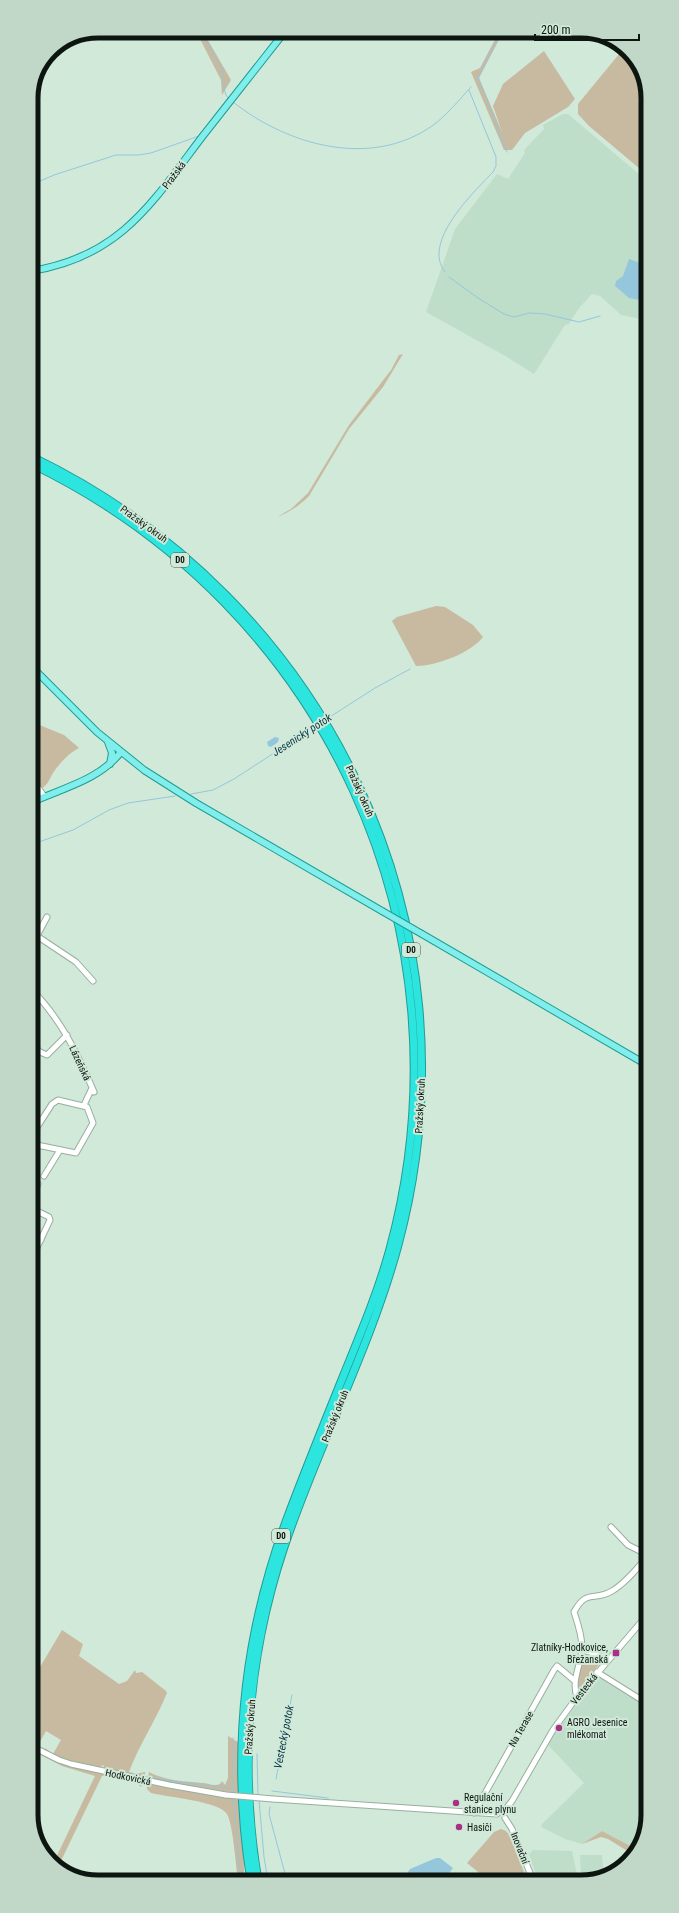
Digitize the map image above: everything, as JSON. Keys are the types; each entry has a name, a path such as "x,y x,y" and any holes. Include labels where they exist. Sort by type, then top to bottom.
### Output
{"highway":[{"name":"Pražský okruh","path":"38,459 80,482 119,506 159,534 197,566 251,620 275,648 327,732 370,812 388,860 402,908 417,996 422,1060 420,1112 412,1184 405,1218 393,1264 370,1330 285,1543 273,1583 263,1626 251,1702 248,1760 250,1815 257,1875"},
{"name":"Pražský okruh","path":"38,467 76,487 115,511 155,540 193,571 222,599 269,653 314,710"},
{"name":"Pražský okruh","path":"250,1875 243,1814 241,1759 244,1701 251,1647 266,1582 287,1519 382,1277 395,1230 404,1184 414,1104 414,1054 411,997 404,950 395,909 382,863 364,814 327,732"}],"main road":[{"name":"Pražská","path":"38,269 77,259 109,242 126,229 151,204 279,38"},
{"path":"38,674 74,711 106,740 180,793 641,1062"},
{"path":"106,740 112,753 110,765"},
{"path":"38,799 100,772 110,765 121,752"}],"street":[{"path":"38,788 44,796"},
{"path":"38,934 47,917"},
{"path":"38,937 76,962 93,981"},
{"name":"Lázeňská","path":"38,996 46,1004 67,1035 93,1090 84,1106"},
{"name":"Lázeňská","path":"38,1050 47,1055 67,1035"},
{"path":"38,1126 55,1100 84,1106 89,1109 94,1123 76,1153 38,1145"},
{"path":"44,1176 60,1150"},
{"path":"38,1212 49,1217 50,1220 38,1246"},
{"path":"612,1527 628,1545 641,1552"},
{"path":"577,1697 574,1688 582,1650 581,1634 574,1612 580,1601 586,1597 601,1596 612,1591 641,1562"},
{"name":"Vestecká","path":"273,1799 449,1812 498,1814 500,1811 504,1811 512,1801 553,1730 577,1697 641,1622"},
{"path":"582,1650 598,1654"},
{"name":"Na Terase","path":"474,1813 557,1666 575,1680"},
{"path":"597,1672 641,1700"},
{"name":"Hodkovická","path":"38,1750 71,1764 162,1784 226,1795 273,1799"},
{"path":"498,1814 500,1818 504,1818 506,1814 504,1811"},
{"name":"Inovační","path":"504,1818 512,1829 530,1875"}],"shaded area":[{"path":"200,38 207,38 231,80 222,95 221,80"},
{"path":"496,38 500,38 479,78 502,132 493,106 503,84 544,51 575,99 568,107 525,133 512,150 504,150 471,72 480,68"},
{"path":"620,53 631,65 639,83 641,98 641,170 589,126 578,114 578,104"},
{"path":"563,114 568,114 641,176 641,319 621,315 600,296 592,294 579,308 569,324 565,325 534,374 507,357 426,312 455,229 497,174 508,179 525,153 524,150 544,129 543,125"},
{"path":"403,354 383,387 349,429 309,496 294,508 277,517 291,509 308,493 349,425 391,370 399,355"},
{"path":"436,606 445,607 473,625 483,637 470,648 452,658 433,664 416,666 392,621 397,617"},
{"path":"38,724 64,735 79,748 61,762 42,788 38,784"},
{"path":"62,1630 83,1644 79,1656 119,1684 127,1681 135,1670 136,1673 142,1672 166,1691 167,1693 163,1703 129,1772 136,1774 145,1772 145,1777 103,1770 104,1766 102,1765 101,1768 69,1762 44,1751 45,1748 53,1754 61,1740 46,1731 38,1745 38,1697 40,1694 38,1693 38,1671"},
{"path":"583,1653 603,1657 603,1660 577,1691 576,1690"},
{"path":"597,1678 602,1678 641,1703 641,1815 638,1834 632,1847 602,1831 582,1844 565,1839 543,1828 541,1825 584,1783 548,1745 555,1733"},
{"path":"38,1692 42,1694 38,1701"},
{"path":"228,1736 238,1742 238,1793 199,1788 148,1778 149,1772 175,1780 216,1785 220,1784 222,1781 225,1785 228,1778"},
{"path":"38,1752 55,1760 143,1783 141,1787 133,1781 117,1777 102,1776 61,1861 56,1857 95,1776 62,1766 38,1754"},
{"path":"147,1784 238,1799 244,1875 237,1875 233,1836 227,1814 214,1806 192,1800 151,1793 147,1789"},
{"path":"501,1829 506,1831 510,1836 525,1875 482,1875 467,1863 494,1832"},
{"path":"602,1831 632,1847 628,1852 608,1839 601,1837 582,1844"},
{"path":"533,1850 572,1851 577,1875 536,1875 529,1854"},
{"path":"580,1855 602,1855 603,1870 596,1873 577,1875 581,1874"}],"water":[{"path":"629,259 638,262 641,261 641,300 629,298 615,286 616,281 623,276"},
{"path":"275,737 279,738 278,742 271,747 268,746 267,742"},
{"path":"436,1858 440,1858 453,1868 448,1875 410,1875 408,1872 410,1869"}],"waterway":[{"path":"205,38 222,71 224,88 228,98"},
{"path":"477,80 498,38"},
{"path":"478,77 507,152"},
{"path":"233,102 278,130 303,140 330,146 356,149 382,146 408,139 437,122 471,87"},
{"path":"445,272 439,260 440,247 445,232 463,205 493,172 496,166 496,157 469,90"},
{"path":"203,131 228,98 229,99"},
{"path":"38,182 54,175 116,155 138,155 151,153 199,136"},
{"path":"449,277 478,298 504,314 514,317 529,313 545,314 579,322 600,316"},
{"name":"Jesenický potok","path":"325,720 375,688 410,669"},
{"name":"Jesenický potok","path":"191,794 213,790 234,779 314,727"},
{"name":"Jesenický potok","path":"38,842 73,830 109,810 128,803 175,796"},
{"name":"Vestecký potok","path":"276,1779 292,1695"},
{"path":"233,1738 233,1793"},
{"path":"257,1754 258,1795"},
{"path":"48,1757 56,1761"},
{"path":"59,1763 92,1771"},
{"path":"110,1775 143,1783"},
{"path":"136,1775 144,1777"},
{"path":"149,1777 232,1788"},
{"path":"272,1791 328,1798"},
{"path":"233,1798 240,1875"},
{"path":"259,1800 267,1875"},
{"name":"Vestecký potok","path":"270,1807 269,1814 285,1875"}],"place":[{"name":"Zlatníky-Hodkovice, Břežanská","path":"616,1653"},
{"name":"AGRO Jesenice mlékomat","path":"559,1728"},
{"name":"Regulační stanice plynu","path":"456,1803"},
{"name":"Hasiči","path":"459,1827"}]}
